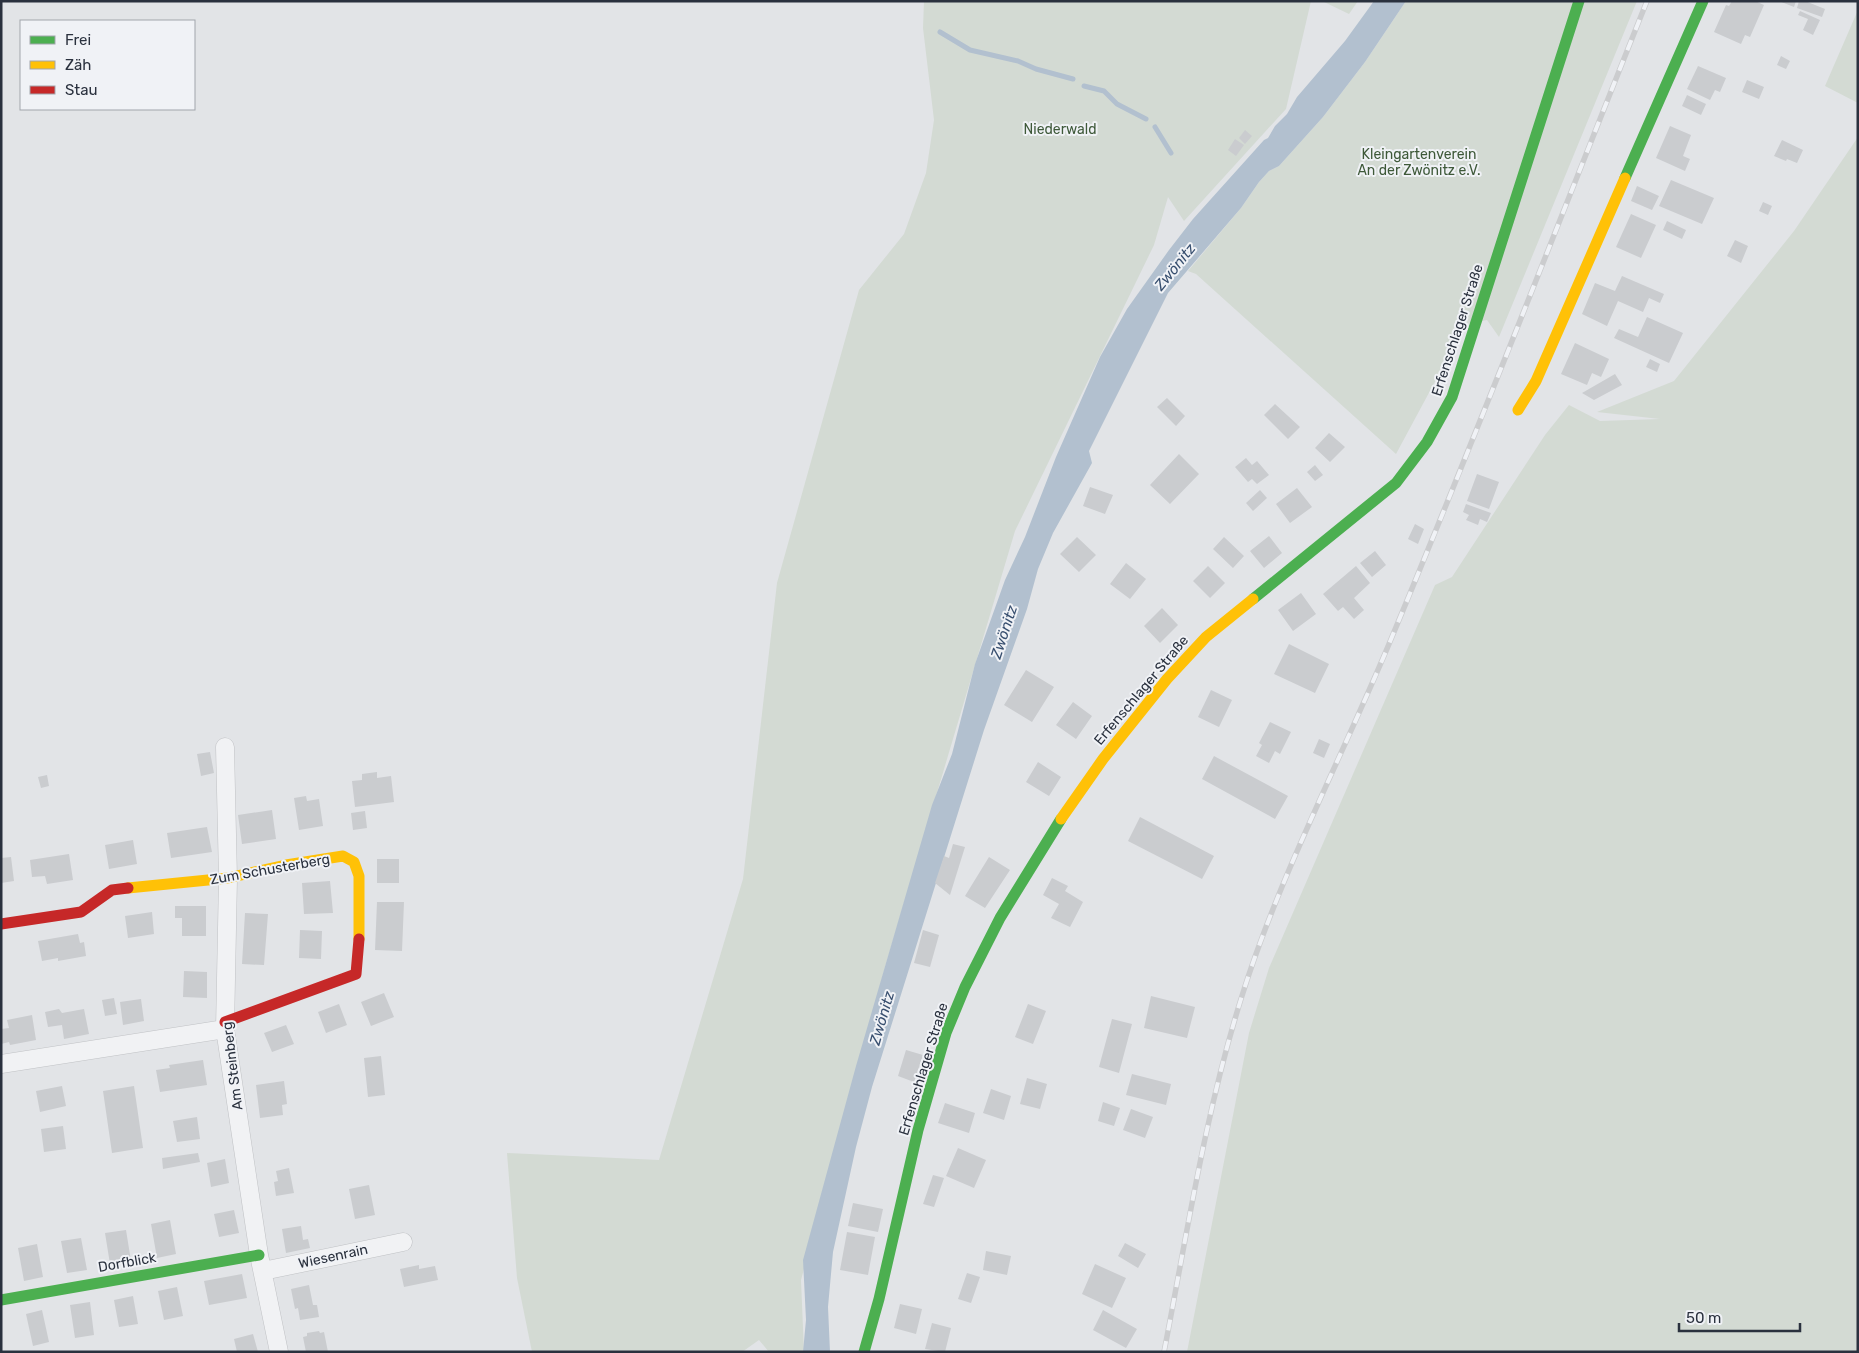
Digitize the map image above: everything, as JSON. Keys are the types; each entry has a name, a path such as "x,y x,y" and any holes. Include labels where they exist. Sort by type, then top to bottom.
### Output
{"main road":[{"name":"Erfenschlager Straße","path":"864,1352 879,1299 918,1130 946,1033 965,987 1000,918 1058,824 1096,768 1167,680 1206,637 1396,483 1410,467 1436,428 1452,398 1579,1"},
{"path":"1518,410 1536,381 1703,1"},
{"name":"Zum Schusterberg","path":"1,924 81,912 112,890 228,878 286,865 343,856 354,862 359,876 359,951 356,974 225,1025"},
{"name":"Dorfblick","path":"1,1300 261,1263"}],"street":[{"name":"Am Steinberg","path":"225,746 228,878 225,1025 261,1263 279,1352"},
{"name":"Zum Schusterberg","path":"1,1064 225,1025"},
{"name":"Wiesenrain","path":"261,1263 403,1242"}],"green space":[{"name":"Niederwald","path":"924,1 1311,1 1286,109 1184,221 1168,197 1154,245 1015,531 885,967 801,1280 804,1352 769,1352 759,1340 742,1352 532,1352 517,1278 507,1153 659,1160 743,879 777,583 859,290 904,234 926,173 934,120 923,28"},
{"path":"1322,1 1358,1 1349,14"},
{"name":"Kleingartenverein An der Zwönitz e.V.","path":"1406,1 1637,1 1499,337 1487,320 1466,324 1396,454 1196,274 1188,271 1241,208 1259,182 1269,171 1279,166 1323,117 1365,62"},
{"path":"1858,10 1858,103 1825,86"},
{"path":"1858,137 1858,1352 1187,1352 1249,1033 1269,968 1435,585 1452,577 1545,435 1569,405 1600,421 1660,419 1597,412 1674,381 1794,231"}],"water":[{"name":"Zwönitz","path":"1374,1 1406,1 1365,62 1323,117 1279,166 1269,171 1259,182 1241,208 1168,293 1089,451 1092,463 1053,533 1038,569 1027,609 984,730 872,1087 856,1147 833,1252 828,1307 830,1352 803,1352 806,1320 803,1260 856,1066 932,805 952,754 975,664 1005,580 1025,537 1056,457 1100,357 1127,309 1193,219 1264,140 1268,138 1275,126 1287,114 1297,97 1345,41"}],"building":[{"path":"1732,1 1755,1 1764,5 1750,37 1745,35 1741,44 1714,32 1726,5 1729,6"},
{"path":"1779,1 1796,1 1794,7"},
{"path":"1799,1 1805,1 1825,9 1822,17 1797,8"},
{"path":"1800,11 1820,20 1813,35 1803,30 1808,19 1798,15"},
{"path":"1781,56 1790,61 1786,69 1777,65"},
{"path":"1698,66 1726,78 1720,92 1715,90 1710,100 1687,89"},
{"path":"1747,80 1764,87 1759,99 1742,92"},
{"path":"1687,95 1706,104 1701,115 1682,106"},
{"path":"1670,126 1691,135 1683,156 1690,159 1685,171 1656,158"},
{"path":"1245,130 1252,136 1245,144 1239,138"},
{"path":"1235,139 1244,145 1236,156 1228,150"},
{"path":"1782,140 1803,150 1797,163 1774,156"},
{"path":"1671,180 1714,198 1702,224 1659,206"},
{"path":"1637,186 1659,196 1652,210 1631,201"},
{"path":"1763,202 1772,206 1768,215 1759,211"},
{"path":"1631,214 1656,225 1641,258 1616,247"},
{"path":"1667,221 1686,230 1682,239 1663,230"},
{"path":"1735,240 1748,246 1741,263 1727,256"},
{"path":"1622,276 1664,294 1660,303 1649,298 1643,312 1618,301 1607,326 1582,314 1595,283 1615,291"},
{"path":"1647,317 1683,333 1669,363 1614,338 1619,329 1638,337"},
{"path":"1575,343 1609,359 1601,377 1592,373 1587,385 1561,374"},
{"path":"1650,359 1660,364 1657,372 1646,367"},
{"path":"1615,374 1622,385 1594,400 1582,393"},
{"path":"1167,398 1185,416 1176,426 1157,407"},
{"path":"1275,404 1300,427 1288,439 1264,415"},
{"path":"1329,433 1345,447 1330,462 1315,448"},
{"path":"1179,454 1199,474 1170,504 1150,485"},
{"path":"1246,458 1252,465 1257,461 1269,475 1257,484 1252,479 1248,482 1235,467"},
{"path":"1315,465 1323,475 1315,481 1307,472"},
{"path":"1477,474 1499,482 1489,509 1467,501"},
{"path":"1090,487 1113,495 1105,514 1083,506"},
{"path":"1297,488 1312,507 1290,523 1276,504"},
{"path":"1260,490 1267,498 1253,511 1246,503"},
{"path":"1466,504 1491,513 1487,522 1480,519 1478,525 1466,520 1469,515 1463,512"},
{"path":"1415,524 1424,529 1418,544 1408,539"},
{"path":"1269,536 1282,553 1264,568 1250,551"},
{"path":"1077,537 1096,555 1079,572 1060,554"},
{"path":"1224,537 1244,556 1233,568 1213,549"},
{"path":"1375,551 1386,565 1372,577 1360,563"},
{"path":"1126,563 1146,579 1130,599 1110,584"},
{"path":"1208,566 1225,583 1210,598 1193,581"},
{"path":"1356,566 1370,583 1354,598 1364,610 1354,619 1343,607 1338,611 1323,594"},
{"path":"1301,593 1316,614 1293,631 1278,610"},
{"path":"1162,608 1178,625 1160,643 1144,626"},
{"path":"1289,644 1329,664 1315,693 1274,674"},
{"path":"1026,670 1054,687 1032,722 1004,705"},
{"path":"1211,690 1232,700 1219,727 1198,717"},
{"path":"1073,702 1092,716 1076,739 1056,725"},
{"path":"1270,722 1291,732 1280,754 1275,751 1269,763 1256,756 1262,745 1259,743"},
{"path":"1319,739 1330,744 1324,758 1313,753"},
{"path":"210,752 214,773 201,776 197,754"},
{"path":"1214,756 1288,796 1275,819 1202,779"},
{"path":"1038,762 1061,777 1049,796 1026,782"},
{"path":"377,772 377,778 391,776 394,802 355,807 352,781 362,780 362,774"},
{"path":"47,775 49,786 41,788 38,777"},
{"path":"306,796 307,801 319,799 323,826 299,830 294,798"},
{"path":"272,810 276,839 242,844 238,815"},
{"path":"365,811 367,828 353,830 351,813"},
{"path":"1140,817 1214,856 1202,879 1128,841"},
{"path":"207,827 212,852 171,858 167,833"},
{"path":"133,840 137,864 109,869 105,845"},
{"path":"953,844 965,847 950,895 935,883 944,856 949,858"},
{"path":"69,854 73,880 47,884 45,876 32,877 30,860"},
{"path":"11,857 14,881 1,883 1,858"},
{"path":"989,857 1010,870 985,908 965,896"},
{"path":"377,859 399,859 399,883 377,883"},
{"path":"1052,878 1068,886 1065,891 1083,902 1070,927 1051,918 1059,904 1043,895"},
{"path":"330,881 333,913 304,914 302,883"},
{"path":"377,902 404,902 402,951 375,950"},
{"path":"175,906 206,906 206,936 182,936 182,918 175,918"},
{"path":"152,912 154,934 128,938 125,916"},
{"path":"245,913 268,914 264,965 242,964"},
{"path":"300,930 322,931 321,959 299,958"},
{"path":"923,930 939,935 930,967 914,963"},
{"path":"78,934 80,943 84,942 86,956 58,961 58,958 42,961 38,941"},
{"path":"184,971 207,972 207,998 183,997"},
{"path":"384,993 394,1017 371,1026 361,1002"},
{"path":"1151,996 1195,1007 1187,1038 1144,1028"},
{"path":"114,998 117,1014 105,1016 102,1000"},
{"path":"141,999 144,1021 123,1025 120,1002"},
{"path":"339,1004 347,1025 326,1033 318,1012"},
{"path":"1028,1004 1046,1011 1033,1044 1015,1037"},
{"path":"59,1009 62,1013 84,1009 89,1034 64,1039 62,1025 48,1027 45,1012"},
{"path":"32,1015 36,1040 10,1045 9,1042 1,1044 1,1029 9,1028 7,1020"},
{"path":"1112,1019 1132,1024 1119,1073 1099,1067"},
{"path":"286,1025 294,1044 272,1052 264,1033"},
{"path":"906,1050 923,1055 914,1082 898,1076"},
{"path":"381,1056 385,1095 368,1097 364,1058"},
{"path":"203,1060 207,1085 160,1092 156,1070 170,1068 169,1065"},
{"path":"1132,1074 1171,1084 1166,1105 1126,1095"},
{"path":"1027,1078 1047,1084 1040,1109 1020,1104"},
{"path":"284,1081 287,1104 282,1105 283,1115 260,1118 256,1085"},
{"path":"62,1086 66,1106 40,1112 36,1091"},
{"path":"134,1086 143,1148 112,1153 103,1091"},
{"path":"991,1089 1011,1096 1004,1120 983,1113"},
{"path":"1103,1102 1120,1108 1114,1126 1098,1121"},
{"path":"945,1103 975,1113 969,1133 938,1123"},
{"path":"1131,1109 1153,1117 1145,1138 1123,1130"},
{"path":"197,1117 200,1139 177,1142 173,1121"},
{"path":"63,1126 66,1149 44,1152 41,1129"},
{"path":"958,1148 986,1160 974,1188 946,1176"},
{"path":"198,1153 200,1162 163,1169 162,1158"},
{"path":"225,1159 229,1183 211,1187 207,1163"},
{"path":"289,1168 294,1193 276,1196 274,1182 278,1181 276,1171"},
{"path":"933,1175 944,1178 934,1207 923,1204"},
{"path":"369,1185 375,1215 355,1219 349,1189"},
{"path":"853,1203 883,1209 878,1232 848,1226"},
{"path":"234,1210 239,1233 219,1237 214,1214"},
{"path":"170,1220 176,1254 157,1258 151,1224"},
{"path":"301,1226 303,1240 308,1239 310,1248 286,1253 282,1229"},
{"path":"126,1230 131,1261 110,1264 105,1233"},
{"path":"847,1232 875,1237 868,1275 840,1270"},
{"path":"81,1238 87,1270 67,1273 61,1241"},
{"path":"1125,1243 1146,1254 1138,1268 1118,1256"},
{"path":"37,1244 43,1277 24,1281 18,1248"},
{"path":"986,1251 1011,1256 1007,1275 983,1270"},
{"path":"1095,1264 1126,1278 1112,1308 1082,1294"},
{"path":"419,1265 419,1269 435,1266 438,1280 404,1287 400,1269"},
{"path":"967,1273 980,1277 971,1303 958,1299"},
{"path":"242,1274 247,1298 209,1305 204,1281"},
{"path":"309,1285 313,1305 317,1305 319,1317 300,1320 298,1308 295,1309 291,1289"},
{"path":"177,1287 183,1316 164,1320 158,1291"},
{"path":"133,1296 138,1324 119,1327 114,1300"},
{"path":"90,1302 94,1335 75,1338 70,1305"},
{"path":"900,1304 922,1309 916,1334 894,1328"},
{"path":"42,1310 49,1342 33,1346 26,1314"},
{"path":"1103,1310 1137,1329 1126,1348 1093,1330"},
{"path":"932,1323 951,1328 945,1352 925,1349"},
{"path":"319,1331 320,1333 324,1332 328,1352 306,1352 303,1337 307,1336 307,1333"},
{"path":"253,1334 258,1352 237,1352 234,1339"}],"waterway":[{"path":"940,32 970,50 1018,61 1036,69 1073,79"},
{"path":"1084,86 1104,91 1117,104 1146,119"},
{"path":"1155,127 1171,153"}],"railway":[{"path":"1164,1352 1217,1086 1228,1042 1257,952 1293,860 1375,678 1490,396 1647,1"}],"traffic: fast":[{"path":"1253,599 1396,483 1427,442 1452,397 1579,1"},
{"path":"1625,178 1703,1"},
{"path":"864,1352 879,1299 918,1130 946,1033 965,987 1000,918 1061,819"},
{"path":"1,1300 259,1255"}],"traffic: slow":[{"path":"1518,410 1536,381 1625,178"},
{"path":"1061,819 1103,759 1167,679 1206,637 1253,599"},
{"path":"128,888 228,878 286,865 343,856 354,862 359,876 359,939"}],"traffic: jam":[{"path":"1,924 81,912 112,890 128,888"},
{"path":"225,1022 356,974 359,939"}]}
